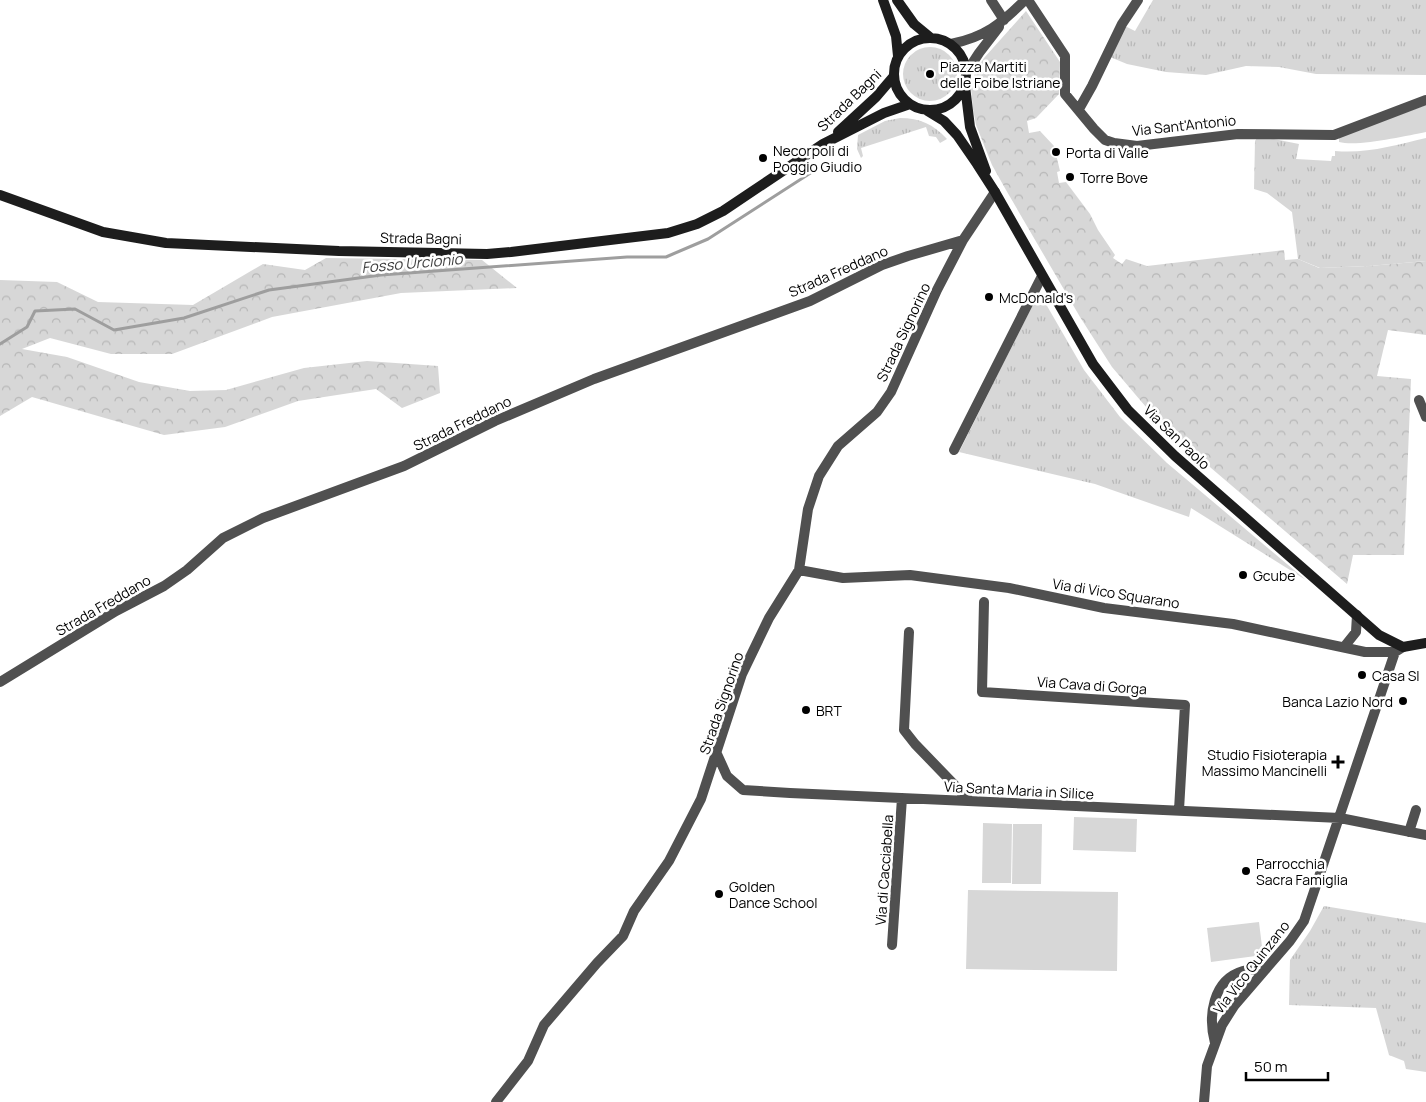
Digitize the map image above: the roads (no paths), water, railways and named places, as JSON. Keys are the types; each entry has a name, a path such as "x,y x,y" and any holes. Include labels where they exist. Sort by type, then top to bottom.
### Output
{"main road":[{"path":"883,0 896,36 898,56 894,76 902,98 910,104 926,110 936,110 950,104 960,94 966,77 961,56 951,44 930,38 915,41 898,56"},
{"path":"897,0 914,24 930,38"},
{"name":"Strada Bagni","path":"823,144 876,97 894,76"},
{"name":"Via San Paolo","path":"966,77 967,110 970,127 995,192"},
{"name":"Strada Bagni","path":"0,196 103,232 166,243 339,251 488,254 668,233 696,224 723,211 823,144 884,113 910,104"},
{"name":"Via San Paolo","path":"926,110 944,121 957,135 995,192 1093,364 1128,410 1174,456 1379,635 1399,649"},
{"name":"Via di Vico Squarano","path":"1399,649 1426,643"}],"street":[{"path":"991,0 1004,20"},
{"path":"951,44 968,41 984,34 1004,20 1026,0"},
{"name":"Via Sant'Antonio","path":"1026,0 1065,56 1066,94 1094,129 1105,140 1114,143 1137,146 1238,134 1334,135 1426,100"},
{"path":"1079,109 1122,24 1138,0"},
{"path":"966,77 978,54 1004,20"},
{"name":"Strada Signorino","path":"496,1102 528,1060 544,1025 597,963 623,936 634,911 669,860 702,799 742,674 770,618 799,570 808,509 819,476 838,446 877,412 891,392 937,290 963,240 995,192"},
{"name":"Strada Freddano","path":"0,682 116,611 164,586 187,570 223,538 263,518 404,466 495,421 594,379 810,301 882,266 908,256 963,240"},
{"path":"954,450 1042,276"},
{"path":"1419,400 1426,417"},
{"name":"Via di Vico Squarano","path":"799,570 843,578 910,574 1009,588 1104,608 1233,624 1365,652 1399,649"},
{"name":"Via Cava di Gorga","path":"984,602 982,692 1185,705 1179,810"},
{"path":"1344,647 1356,632 1357,616"},
{"path":"908,632 904,730 970,801"},
{"name":"Via Vico Quinzano","path":"1204,1102 1207,1066 1222,1025 1234,1006 1290,941 1304,921 1399,649"},
{"name":"Via Santa Maria in Silice","path":"717,754 726,776 743,790 1340,818 1426,835"},
{"name":"Via di Cacciabella","path":"892,945 902,798"},
{"path":"1409,832 1416,810"},
{"path":"1215,1043 1212,1020 1219,991 1226,981 1238,973 1245,970 1266,969"},
{"path":"1219,991 1223,1001 1230,1006 1234,1006"}],"waterway":[{"name":"Fosso Urcionio","path":"0,344 27,327 35,311 75,309 114,330 184,318 269,290 381,275 627,257 666,257 708,239 826,163"}],"place":[{"name":"Piazza Martiti delle Foibe Istriane","path":"930,74"},
{"name":"Porta di Valle","path":"1056,152"},
{"name":"Necorpoli di Poggio Giudio","path":"763,158"},
{"name":"Torre Bove","path":"1070,177"},
{"name":"McDonald's","path":"989,297"},
{"name":"Gcube","path":"1243,575"},
{"name":"Casa SI","path":"1362,675"},
{"name":"Banca Lazio Nord","path":"1403,701"},
{"name":"BRT","path":"806,710"},
{"name":"Studio Fisioterapia Massimo Mancinelli","path":"1338,762"},
{"name":"Parrocchia Sacra Famiglia","path":"1246,871"},
{"name":"Golden Dance School","path":"719,894"}]}
